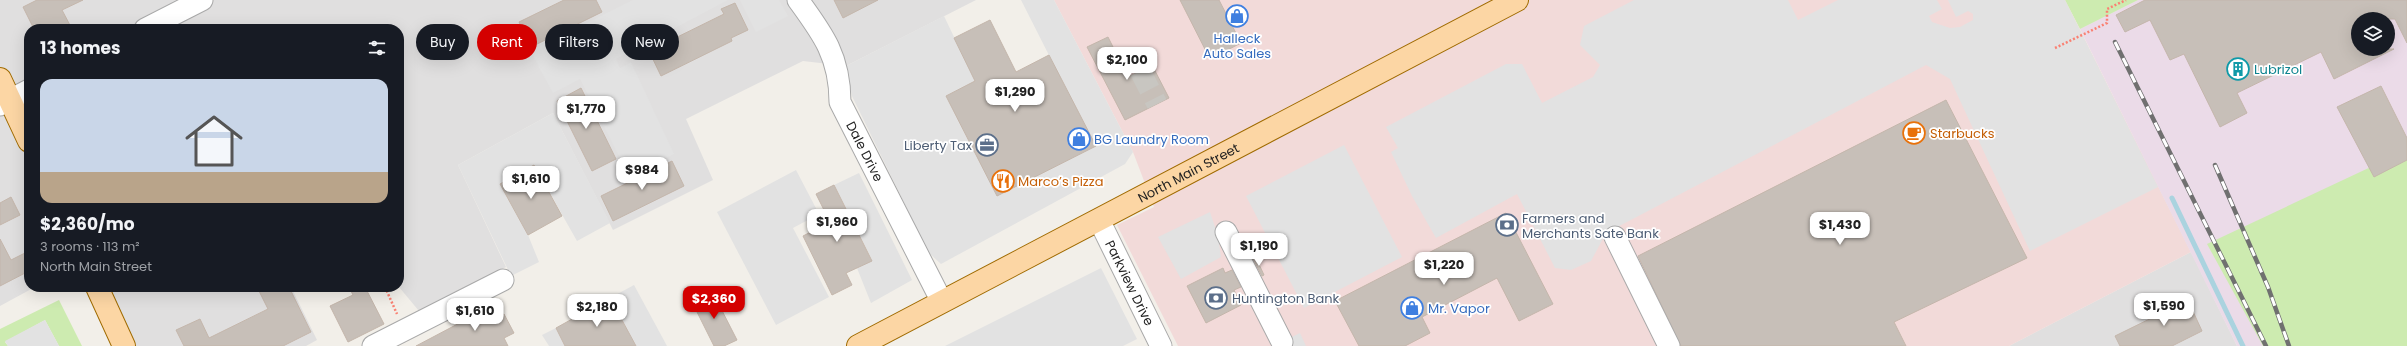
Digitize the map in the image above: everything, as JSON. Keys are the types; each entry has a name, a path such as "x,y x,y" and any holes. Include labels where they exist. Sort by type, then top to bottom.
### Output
{"main road":[{"name":"North Main Street","path":"858,346 1517,0"},
{"path":"0,79 5,102 24,133"},
{"path":"99,292 124,346"}],"street":[{"path":"155,24 202,0"},
{"name":"Dale Drive","path":"798,0 824,35 840,78 840,102 942,302"},
{"path":"5,102 24,92"},
{"name":"Parkview Drive","path":"1099,220 1161,346"},
{"path":"1226,232 1282,342"},
{"path":"1615,237 1669,346"},
{"path":"373,346 503,280"}],"path":[{"path":"2054,48 2107,23 2107,9 2126,0"},
{"path":"387,292 405,330"}],"shaded area":[{"path":"0,0 976,0 846,66 803,61 686,119 713,180 613,230 553,113 458,165 506,267 419,311 403,292 404,24 24,24 24,292 26,292 0,306"},
{"path":"633,0 728,0 679,26 679,24 621,24 621,56 616,59 620,68 631,62 674,154 630,178 580,79 553,93 535,60 537,60 537,48 545,44 545,60 613,60 613,24 585,24"},
{"path":"740,0 779,0 788,16 756,32"},
{"path":"1021,0 1054,0 1133,152 1125,164 941,264 928,252 852,96 846,66 944,16 975,81 946,96 1095,146"},
{"path":"1054,0 2065,0 2191,252 2009,346 1178,346 1117,225 1154,207 1133,152"},
{"path":"1634,0 1788,0 1798,20 1838,0 1937,0 1942,9 1929,16 1932,22 1950,28 1960,27 1973,20 1973,14 1968,11 1956,17 1948,0 2065,0 2158,187 2030,251 1950,79 1926,65 1606,233 1591,261 1571,270 1555,268 1517,194 1436,238 1412,196 1391,152 1398,148 1386,127 1506,64 1522,64 1542,103 1593,77 1600,65 1580,45 1584,26"},
{"path":"2138,0 2407,0 2407,346 2237,346 2080,29"},
{"path":"553,113 610,223 577,241 534,165 500,184 528,235 539,262 511,276 458,165"},
{"path":"1344,145 1402,257 1304,308 1246,196"},
{"path":"796,170 819,214 793,228 829,297 776,325 717,212"},
{"path":"859,173 912,280 871,303 857,268 872,260 834,185"},
{"path":"1210,212 1218,236 1221,257 1181,279 1158,237"},
{"path":"2191,252 2237,346 2009,346"},
{"path":"1101,268 1137,339 1123,346 945,346"},
{"path":"634,285 667,346 636,346 610,298"},
{"path":"98,292 293,292 317,340 306,346 123,346"},
{"path":"45,320 59,346 8,346 5,341"},
{"path":"556,328 565,346 549,346 542,335"},
{"path":"1300,333 1306,346 1273,346"}],"green space":[{"path":"2065,0 2138,0 2080,29"},
{"path":"2407,150 2407,346 2263,346 2207,244"},
{"path":"59,300 82,346 59,346 45,320 5,342 8,346 0,346 0,329"}],"building":[{"path":"37,0 83,0 62,10 69,24 32,24 23,7"},
{"path":"564,0 596,0 602,12 578,24 545,24 545,40 537,44 537,24 520,24 519,22"},
{"path":"834,0 878,0 843,18"},
{"path":"1180,0 1219,0 1241,43 1210,59"},
{"name":"Lubrizol","path":"2145,0 2407,0 2407,43 2395,19 2395,12 2351,12 2351,56 2380,56 2334,79 2321,52 2237,93 2247,113 2220,127 2184,54 2170,60 2150,20 2125,32 2116,15"},
{"path":"735,3 748,30 731,38 732,41 661,76 653,60 679,60 679,36 724,14 721,9"},
{"path":"990,20 1016,72 1049,55 1096,146 997,196 946,96 975,81 954,38"},
{"path":"1108,37 1128,77 1152,65 1169,98 1125,120 1087,47"},
{"path":"2381,86 2407,138 2407,160 2374,177 2337,107"},
{"path":"581,88 616,159 592,171 557,101"},
{"path":"1946,100 2027,258 1894,322 1906,346 1681,346 1638,256"},
{"path":"672,161 684,186 613,221 601,196"},
{"path":"534,165 562,216 528,235 500,184"},
{"path":"834,185 872,261 846,273 852,285 832,295 803,236 830,222 816,194"},
{"path":"11,197 20,215 0,225 0,203"},
{"path":"1506,213 1553,304 1519,321 1497,278 1422,317 1430,333 1405,346 1359,346 1335,301"},
{"path":"0,239 11,260 24,254 24,274 0,286"},
{"path":"1256,258 1264,275 1262,276 1253,259"},
{"name":"Huntington Bank","path":"1223,268 1225,273 1232,270 1241,287 1234,290 1241,305 1206,323 1187,286"},
{"path":"712,291 737,340 724,346 714,346 692,302"},
{"path":"260,292 291,292 311,332 283,346 184,346 176,330 200,319 209,338 268,309"},
{"path":"352,292 368,292 384,324 348,342 330,306 353,295"},
{"path":"2185,294 2202,331 2172,346 2120,346 2115,336 2170,309 2167,302"},
{"path":"610,298 636,346 565,346 556,328"},
{"path":"488,308 494,319 504,314 514,333 504,338 508,346 416,346"}],"waterway":[{"path":"2172,198 2243,346"}],"tunnel":[{"path":"1140,71 1157,104"}],"railway":[{"path":"2115,42 2266,346"},
{"path":"2215,165 2268,287 2289,346"}],"place":[{"name":"Halleck Auto Sales","path":"1237,16"},
{"name":"Lubrizol","path":"2238,69"},
{"name":"Starbucks","path":"1914,133"},
{"name":"BG Laundry Room","path":"1079,139"},
{"name":"Liberty Tax","path":"987,145"},
{"name":"Marco’s Pizza","path":"1003,181"},
{"name":"Farmers and Merchants Sate Bank","path":"1507,225"},
{"name":"Huntington Bank","path":"1216,298"},
{"name":"Mr. Vapor","path":"1412,308"}]}
